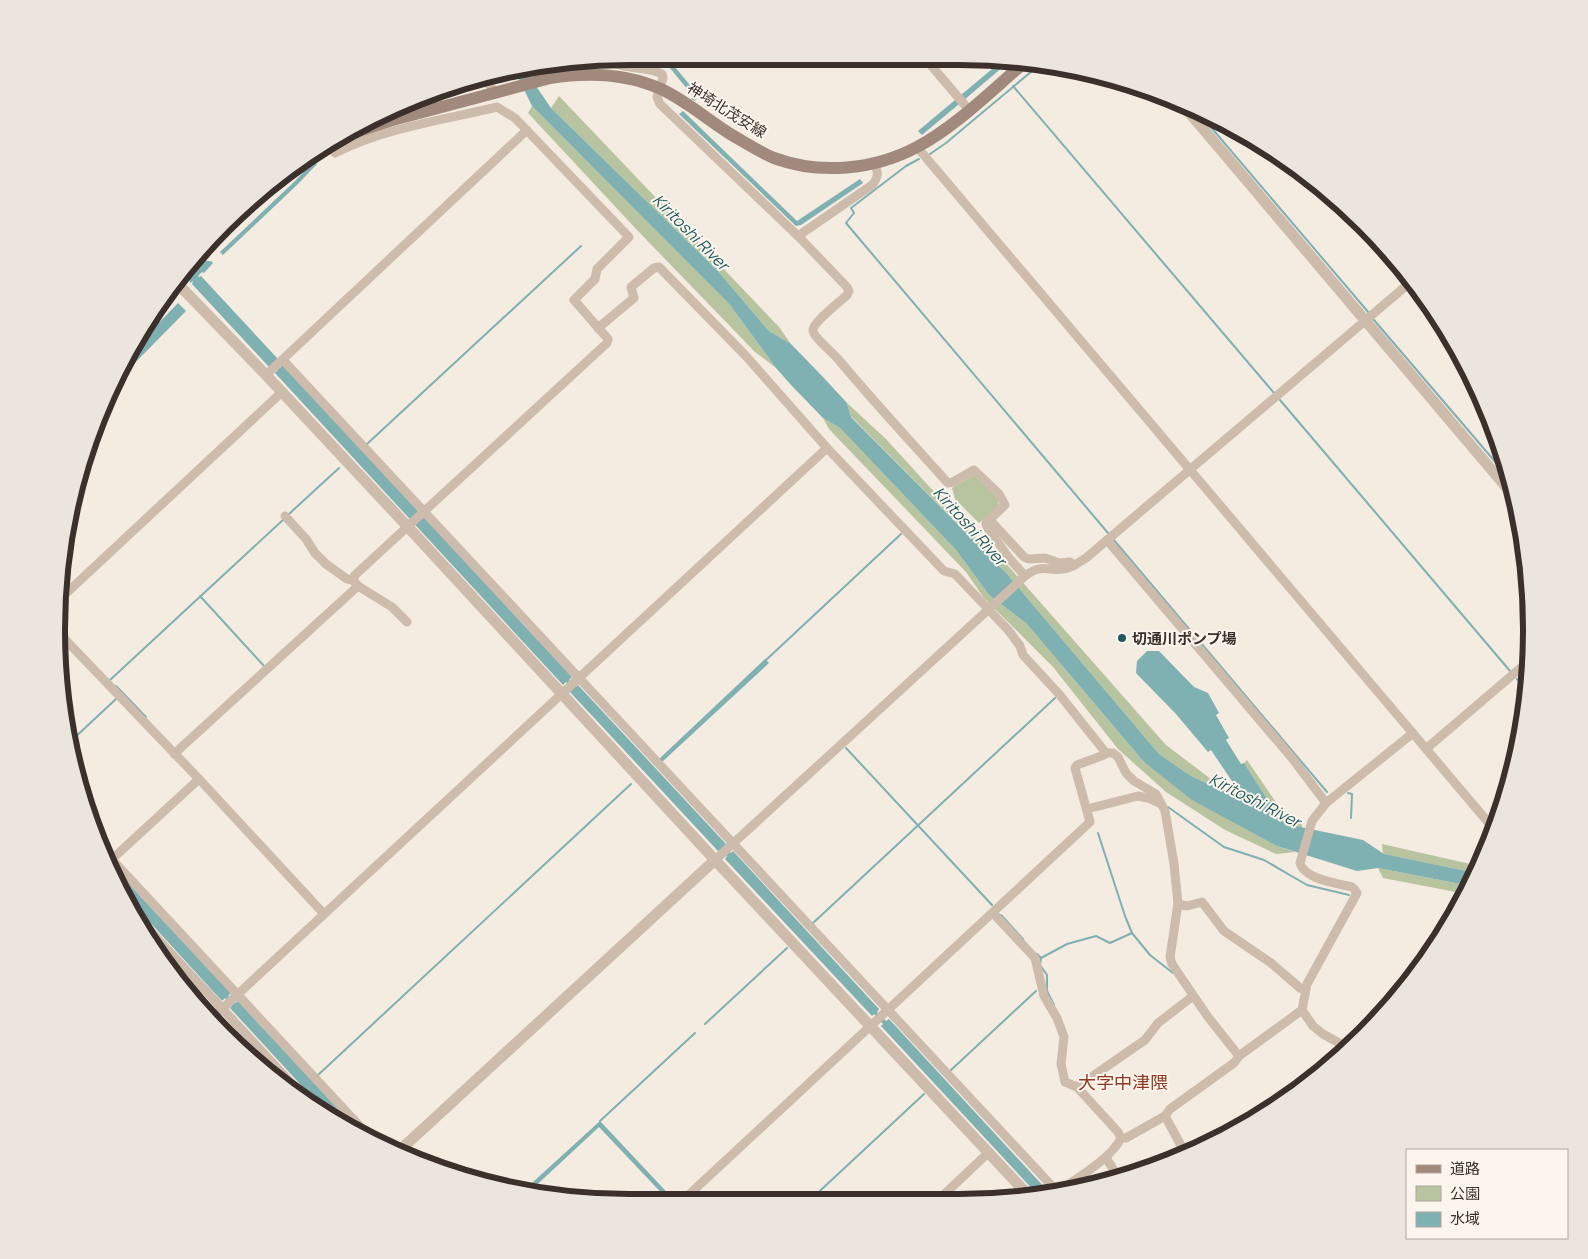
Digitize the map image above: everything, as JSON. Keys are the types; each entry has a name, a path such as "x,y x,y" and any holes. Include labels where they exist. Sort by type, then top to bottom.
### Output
{"main road":[{"name":"神埼北茂安線","path":"372,127 550,78 572,74 601,74 626,78 660,89 691,106 736,138 773,158 798,165 824,168 853,167 897,156 942,132 963,103 1016,68"}],"street":[{"path":"620,65 647,69 662,74 664,78 657,96 660,104 827,264 847,287 847,295 817,322 813,329 814,335 948,483 974,470 999,494 1005,505 989,519 986,523 987,527 1024,577"},
{"path":"931,65 963,103"},
{"path":"488,83 496,93"},
{"path":"333,149 335,153 350,145 382,134 497,107 515,118 629,237 597,269 595,280 574,300 608,339 607,343 355,575 356,583"},
{"path":"1192,116 1504,485"},
{"path":"275,367 527,130"},
{"path":"917,147 1489,822"},
{"path":"798,236 872,185 877,179 878,172 875,163"},
{"path":"598,328 634,298 631,287 654,268 659,267 744,355 827,448 944,571 955,574 990,609 1009,631 1024,655 1059,694 1106,753"},
{"path":"404,1147 1024,577 1036,569 1067,568 1076,565 1406,286"},
{"path":"181,287 230,339 275,367 423,513 571,686 879,1018 1051,1186"},
{"path":"275,367 282,392 410,526 571,686 879,1018 988,1153 1022,1190"},
{"path":"66,593 282,392"},
{"path":"216,1014 827,448"},
{"path":"286,516 326,564 392,607 407,622"},
{"path":"989,519 1024,558 1045,558 1059,562 1070,562 1076,565"},
{"path":"1107,540 1292,758 1326,803"},
{"path":"174,754 356,583"},
{"path":"65,640 324,914"},
{"path":"1427,748 1522,667"},
{"path":"1341,1044 1322,1034 1313,1026 1302,1010 1305,989 1357,893 1352,887 1311,877 1302,868 1300,863 1312,821 1326,803 1413,733"},
{"path":"690,1194 1090,822 1075,768 1077,765 1104,756 1106,753 1113,753 1118,757 1126,773 1134,781 1156,794 1165,811 1174,864 1178,904 1170,957 1172,964 1208,1017 1239,1056"},
{"path":"112,856 198,779"},
{"path":"1087,809 1138,796 1161,804"},
{"path":"118,867 230,1001 293,1082"},
{"path":"1178,904 1187,906 1202,902 1224,931 1271,963 1300,988 1305,989"},
{"path":"993,913 1035,958 1044,996 1057,1018 1064,1037 1061,1064 1065,1082 1077,1087 1118,1132 1121,1138"},
{"path":"151,928 230,1001 355,1122"},
{"path":"1077,1087 1145,1040 1158,1023 1193,996"},
{"path":"1121,1138 1126,1138 1165,1116 1170,1109 1234,1063 1239,1056 1302,1010"},
{"path":"1165,1116 1182,1148"},
{"path":"1071,1183 1106,1158 1117,1147 1121,1138"},
{"path":"944,1194 988,1153"},
{"path":"1106,1158 1115,1172"}],"green space":[{"path":"559,96 779,327 791,344 769,331 717,270 551,108"},
{"path":"532,106 730,305 776,368 755,352 637,230 528,113"},
{"path":"847,403 886,439 977,539 1003,560 1166,745 1232,795 1191,776 1159,754 1007,574 851,416"},
{"path":"823,418 840,428 956,550 989,595 1026,623 1144,762 1277,846 1295,852 1276,854 1225,830 1166,792 1118,749 1053,667 984,598 966,572 829,429"},
{"path":"974,475 997,498 999,506 979,523 955,499 952,488"},
{"path":"1247,760 1286,817 1302,822 1302,828 1286,824 1279,817 1244,763"},
{"path":"1382,844 1472,864 1468,871 1383,854"},
{"path":"1378,868 1462,884 1458,892 1383,878"}],"water":[{"path":"667,65 673,65 698,95 695,101 691,99 693,96"},
{"path":"996,66 1003,67 964,100 961,95"},
{"name":"Kiritoshi River","path":"528,75 551,108 717,270 769,331 791,344 823,377 847,403 851,417 1007,574 1159,754 1191,776 1232,795 1237,794 1236,787 1211,750 1208,752 1176,714 1136,673 1137,661 1147,651 1159,651 1194,687 1208,693 1219,713 1216,715 1229,738 1226,740 1241,764 1244,763 1279,817 1286,824 1363,840 1384,854 1468,871 1462,884 1378,868 1357,871 1277,846 1192,800 1144,762 1026,623 989,595 956,550 840,428 823,418 792,386 776,368 730,305 532,106 518,76"},
{"path":"955,100 959,104 922,135 918,131"},
{"path":"683,111 797,221 860,179 863,183 801,225 796,226 679,114"},
{"path":"314,161 317,164 223,255 220,252 313,163"},
{"path":"204,258 213,263 204,273 202,272 198,276 201,276 278,359 275,362 280,368 283,365 572,677 569,680 576,687 578,685 726,844 724,846 731,853 733,851 879,1009 877,1012 886,1021 889,1019 1044,1187 1032,1189 881,1026 883,1024 874,1014 872,1016 725,859 727,856 721,849 718,851 570,692 573,689 566,682 563,685 275,373 278,370 272,364 269,367 192,284 193,281 190,283 189,279"},
{"path":"178,303 186,311 129,369 141,347 150,332"},
{"path":"765,659 769,663 662,762 659,759"},
{"path":"122,877 231,993 228,996 235,1003 238,1001 346,1117 309,1094 230,1008 232,1006 225,998 222,1001 142,914"},
{"path":"600,1121 669,1194 662,1194 599,1127 536,1186 530,1185"}],"waterway":[{"path":"930,154 946,143 1033,70"},
{"path":"1013,86 1274,393"},
{"path":"1207,123 1369,313"},
{"path":"919,159 906,166 851,208 854,213 846,223 1108,533"},
{"path":"367,444 581,246"},
{"path":"1374,320 1499,466"},
{"path":"1280,400 1510,671"},
{"path":"289,514 339,468"},
{"path":"110,680 284,519"},
{"path":"766,660 901,534"},
{"path":"1113,539 1327,792"},
{"path":"200,596 264,666"},
{"path":"1517,679 1520,683"},
{"path":"116,686 146,717"},
{"path":"813,923 1055,698"},
{"path":"75,737 116,699"},
{"path":"846,748 992,905"},
{"path":"318,1075 631,784"},
{"path":"1348,793 1352,794 1351,818"},
{"path":"1168,807 1224,847 1264,860 1307,885 1349,895"},
{"path":"1098,833 1132,933"},
{"path":"1001,915 1023,939"},
{"path":"1037,954 1041,958 1067,944 1096,936 1110,943 1132,933 1150,955 1173,973"},
{"path":"705,1024 787,948"},
{"path":"1041,958 1040,965 1047,975 1047,991 1054,1005"},
{"path":"951,1070 1036,991"},
{"path":"600,1121 695,1033"},
{"path":"817,1194 924,1094"}],"place":[{"name":"切通川ポンプ場","path":"1122,638"}],"district":[{"name":"大字中津隈","path":"1123,1082"}]}
